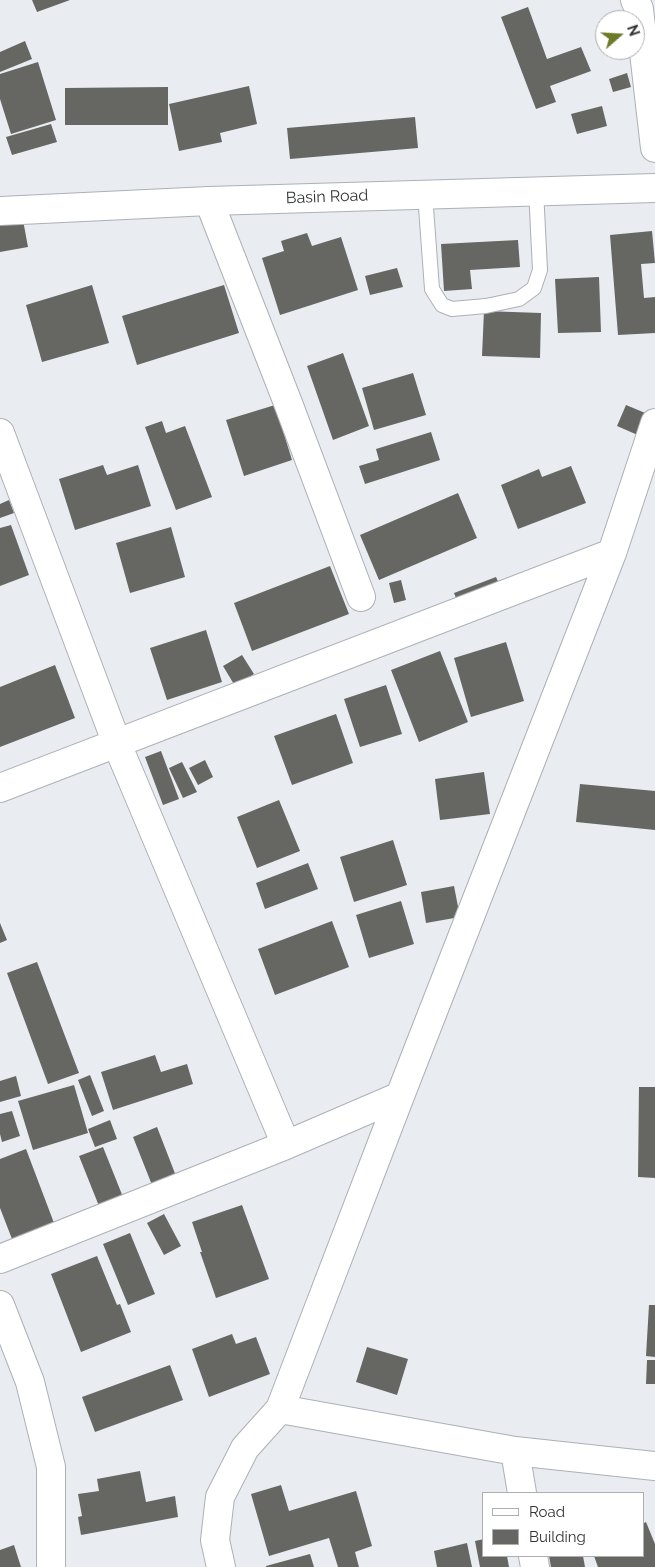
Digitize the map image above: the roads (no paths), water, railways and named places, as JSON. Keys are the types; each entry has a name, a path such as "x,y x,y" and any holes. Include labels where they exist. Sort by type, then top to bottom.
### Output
{"street":[{"path":"635,0 638,9 655,148"},
{"name":"Basin Road","path":"0,211 209,201 655,188"},
{"path":"209,201 361,597"},
{"path":"221,1567 215,1540 220,1497 245,1448 280,1408 612,553 655,423"},
{"path":"0,433 117,744 286,1144"},
{"path":"0,788 612,553"},
{"path":"0,1259 400,1096"},
{"path":"0,1305 30,1382 51,1467 51,1567"},
{"path":"280,1408 515,1451 655,1466"},
{"path":"515,1451 522,1492"}],"lane":[{"path":"425,194 432,289 442,305 452,309 486,306 519,299 534,288 540,270 536,190"}]}
